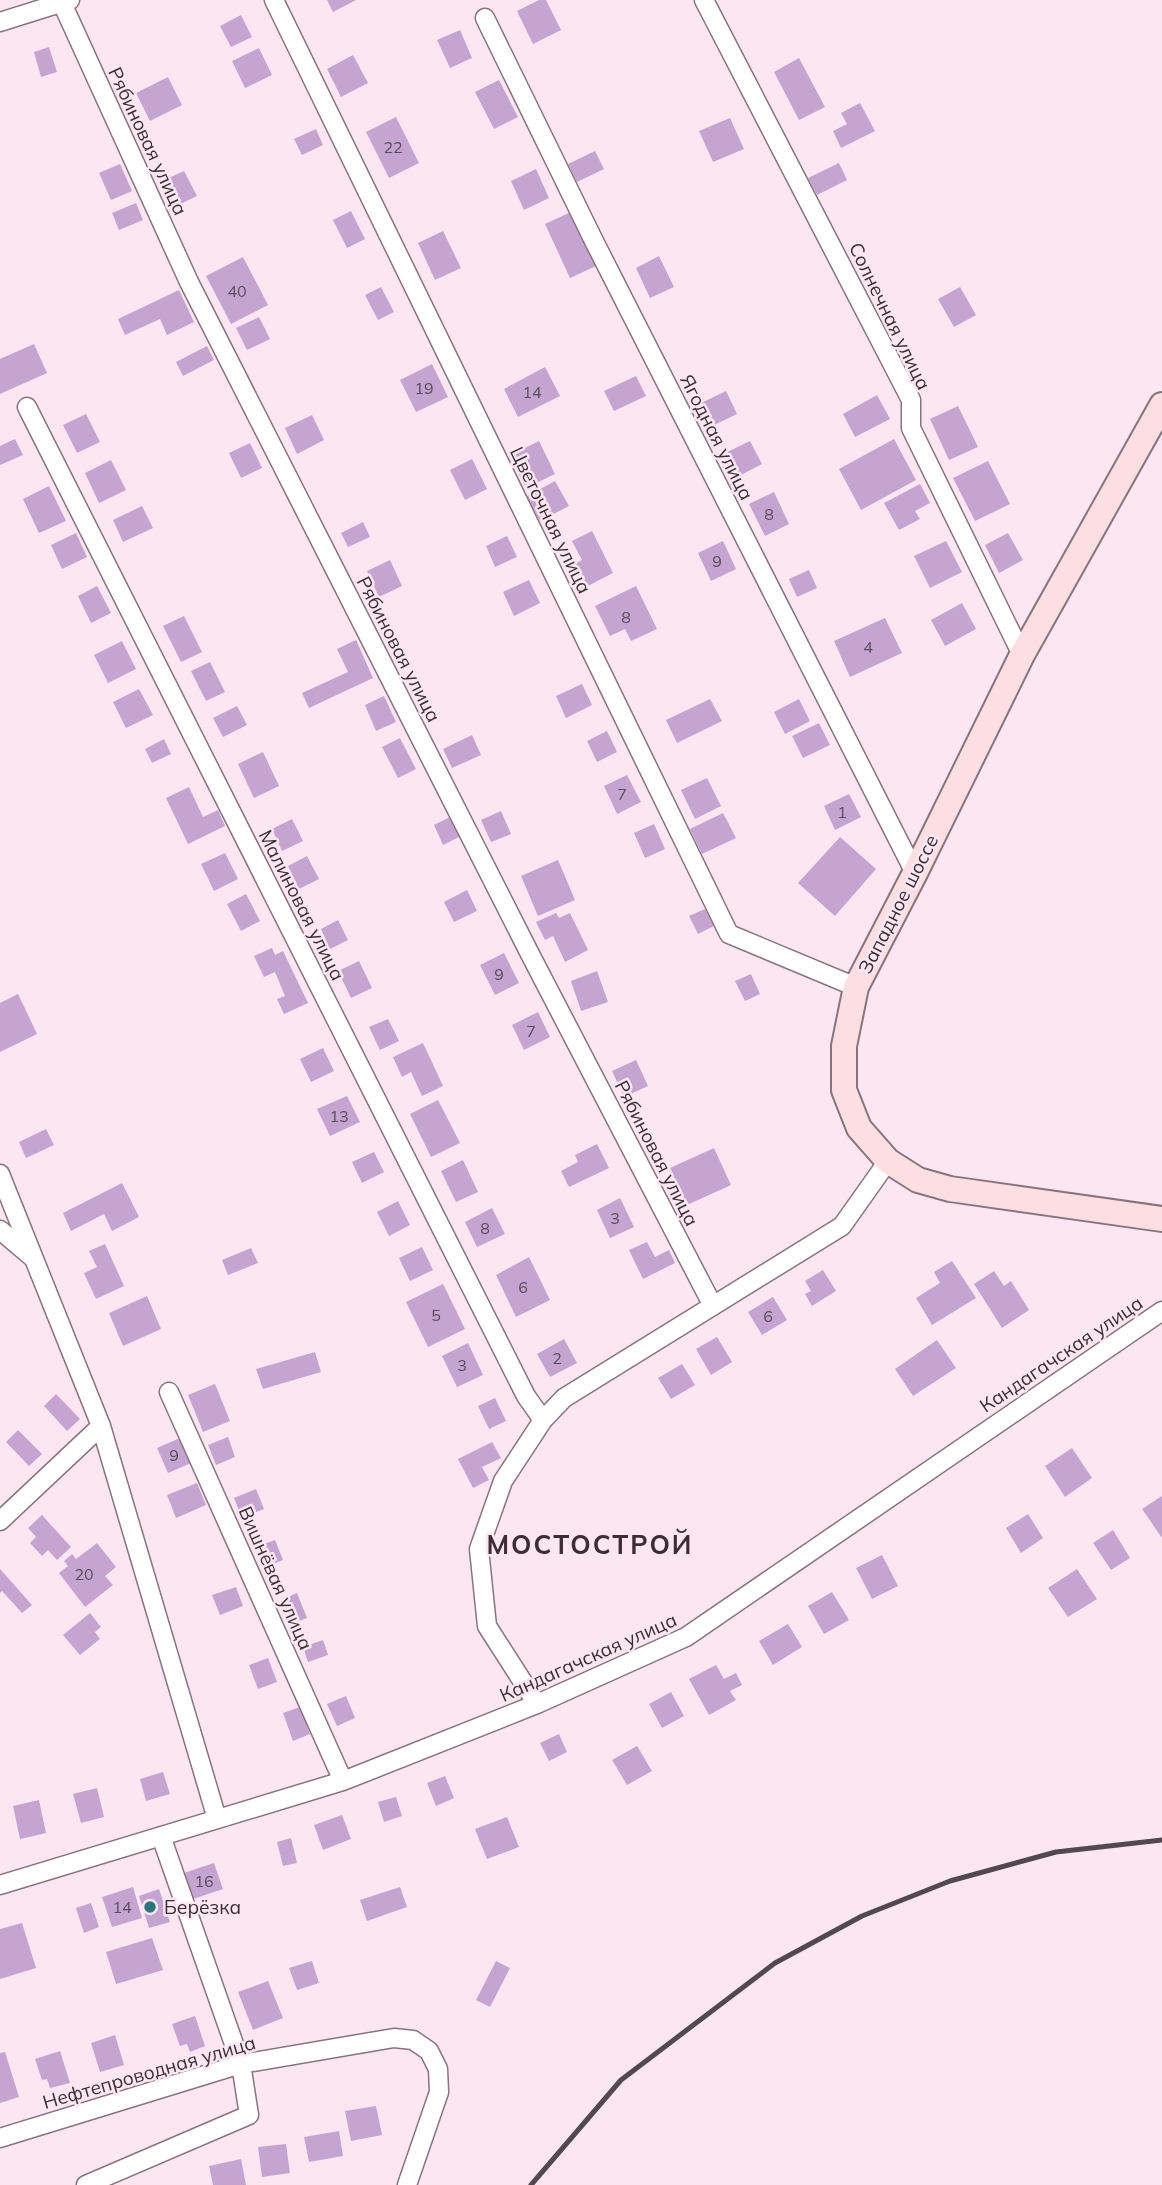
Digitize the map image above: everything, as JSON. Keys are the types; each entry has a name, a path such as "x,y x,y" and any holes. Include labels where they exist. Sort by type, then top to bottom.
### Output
{"main road":[{"name":"Западное шоссе","path":"1162,405 1023,655 856,987 844,1046 844,1090 859,1128 888,1161 918,1180 950,1189 1162,1219"}],"street":[{"name":"Цветочная улица","path":"274,0 729,934 856,987"},
{"name":"Солнечная улица","path":"704,0 911,400 911,428 1023,655"},
{"path":"0,22 66,2"},
{"name":"Рябиновая улица","path":"66,2 195,295 713,1306"},
{"name":"Ягодная улица","path":"485,18 594,241 915,873"},
{"name":"Малиновая улица","path":"27,407 526,1396 543,1420"},
{"path":"537,1704 487,1626 479,1549 503,1481 543,1420 564,1398 842,1226 888,1161"},
{"path":"0,1174 101,1426 217,1819"},
{"path":"0,1230 33,1259"},
{"name":"Кандагачская улица","path":"0,1885 343,1781 537,1704 686,1637 1162,1311"},
{"name":"Вишнёвая улица","path":"169,1392 343,1781"},
{"path":"0,1521 101,1426"},
{"path":"86,2185 249,2115 241,2064 161,1836"},
{"name":"Нефтепроводная улица","path":"0,2138 241,2064 394,2038 413,2039 429,2051 438,2068 439,2092 407,2185"}],"building":[{"path":"327,0 356,0 333,12"},
{"path":"539,0 546,0 561,30 533,44 517,11"},
{"path":"241,15 252,37 231,47 220,26"},
{"path":"460,30 472,58 450,68 437,40"},
{"path":"49,47 57,72 41,77 34,52"},
{"path":"259,48 272,75 245,88 232,61"},
{"path":"353,55 368,83 341,97 327,69"},
{"path":"799,58 825,107 799,120 774,72"},
{"path":"168,77 182,105 150,121 136,93"},
{"path":"499,80 518,117 494,129 475,92"},
{"path":"860,103 875,131 841,148 833,131 847,124 841,113"},
{"path":"396,117 419,163 389,178 366,132"},
{"path":"730,118 744,149 713,162 699,131"},
{"path":"316,129 323,145 302,155 294,139"},
{"path":"595,151 604,169 577,182 568,164"},
{"path":"839,163 847,180 817,195 808,178"},
{"path":"120,164 132,191 111,200 99,173"},
{"path":"536,169 549,198 524,210 511,181"},
{"path":"184,171 197,196 172,208 160,182"},
{"path":"136,203 143,220 119,230 112,213"},
{"path":"351,211 365,239 347,248 333,220"},
{"path":"571,212 596,266 570,278 545,224"},
{"path":"443,231 461,268 435,280 418,243"},
{"path":"659,256 674,287 650,298 636,268"},
{"path":"243,257 268,305 231,324 206,276"},
{"path":"381,287 394,312 378,320 365,295"},
{"path":"960,287 976,315 954,327 938,299"},
{"path":"179,290 194,322 167,335 160,319 125,335 118,319"},
{"path":"259,317 270,339 247,350 236,328"},
{"path":"34,344 47,373 0,394 0,359"},
{"path":"207,346 214,360 183,376 176,362"},
{"path":"432,364 448,397 416,412 400,380"},
{"path":"545,367 560,396 518,417 504,389"},
{"path":"636,376 646,396 614,411 604,391"},
{"path":"726,391 737,414 708,428 697,405"},
{"path":"877,395 890,419 855,437 843,414"},
{"path":"958,406 978,447 949,460 930,419"},
{"path":"86,414 100,442 77,453 63,425"},
{"path":"312,415 324,440 297,454 285,428"},
{"path":"15,439 23,455 0,465 0,446"},
{"path":"894,439 916,480 861,510 839,469"},
{"path":"539,441 555,474 526,488 509,456"},
{"path":"750,441 762,464 737,477 725,453"},
{"path":"250,443 262,468 241,478 229,453"},
{"path":"472,459 487,489 465,500 450,470"},
{"path":"111,460 126,490 99,503 85,473"},
{"path":"988,461 1010,504 975,521 953,478"},
{"path":"555,481 569,506 540,521 527,496"},
{"path":"920,484 930,503 915,511 920,519 899,530 884,503"},
{"path":"49,486 66,521 39,533 23,499"},
{"path":"774,492 789,524 765,536 749,504"},
{"path":"142,506 153,528 123,542 113,520"},
{"path":"363,522 370,537 348,547 341,533"},
{"path":"592,531 613,573 580,590 568,567 582,560 572,541"},
{"path":"76,533 87,557 62,569 51,545"},
{"path":"1008,533 1023,560 999,573 985,545"},
{"path":"507,536 517,557 495,567 486,546"},
{"path":"723,541 736,569 711,581 698,553"},
{"path":"946,541 962,572 930,588 914,556"},
{"path":"390,560 402,586 379,597 367,571"},
{"path":"809,570 817,588 797,597 789,579"},
{"path":"529,580 540,603 514,616 503,592"},
{"path":"97,586 111,613 91,623 78,596"},
{"path":"636,586 657,629 631,641 625,629 610,636 595,606"},
{"path":"962,603 976,629 945,646 931,620"},
{"path":"184,616 202,652 181,662 163,626"},
{"path":"885,618 902,653 850,677 834,641"},
{"path":"356,640 373,678 309,708 302,693 348,672 337,649"},
{"path":"122,641 136,669 108,683 94,655"},
{"path":"210,662 225,692 206,701 191,671"},
{"path":"582,684 592,705 566,718 556,696"},
{"path":"139,689 153,715 126,728 113,702"},
{"path":"384,696 396,722 376,731 365,705"},
{"path":"710,699 722,721 677,743 666,720"},
{"path":"799,699 810,721 785,734 774,712"},
{"path":"237,706 247,725 223,737 213,718"},
{"path":"819,723 830,745 803,758 792,736"},
{"path":"607,731 617,752 597,762 587,741"},
{"path":"472,735 481,755 452,768 443,749"},
{"path":"400,738 416,769 398,778 382,747"},
{"path":"164,739 171,754 152,763 145,749"},
{"path":"263,752 279,786 254,798 238,764"},
{"path":"627,775 641,802 617,814 604,786"},
{"path":"707,778 721,806 695,819 681,790"},
{"path":"189,787 203,817 218,810 225,826 188,844 166,798"},
{"path":"849,794 861,817 835,830 824,806"},
{"path":"501,811 511,834 491,842 481,820"},
{"path":"723,813 736,838 702,854 690,829"},
{"path":"450,817 459,837 443,845 434,825"},
{"path":"292,819 303,841 282,851 272,829"},
{"path":"654,824 665,849 645,858 634,833"},
{"path":"840,837 876,869 835,916 798,883"},
{"path":"225,853 238,879 214,891 201,864"},
{"path":"307,856 319,879 299,889 288,866"},
{"path":"558,860 575,900 538,916 521,876"},
{"path":"467,890 477,911 454,922 444,902"},
{"path":"246,894 260,921 241,931 227,904"},
{"path":"705,909 714,926 698,934 689,916"},
{"path":"556,913 559,918 570,913 588,950 565,962 553,936 545,940 536,922"},
{"path":"338,920 348,940 330,949 321,929"},
{"path":"272,948 275,955 283,951 308,1003 284,1014 277,999 285,996 275,972 264,977 254,956"},
{"path":"504,953 519,983 495,995 480,965"},
{"path":"359,961 372,988 351,998 338,971"},
{"path":"597,971 608,1002 581,1011 571,981"},
{"path":"751,974 760,994 745,1001 735,981"},
{"path":"18,994 37,1034 0,1052 0,1003"},
{"path":"538,1012 550,1037 524,1050 512,1025"},
{"path":"388,1019 399,1041 380,1050 369,1027"},
{"path":"423,1043 443,1086 422,1096 411,1072 402,1077 393,1057"},
{"path":"323,1048 334,1071 311,1082 300,1059"},
{"path":"636,1060 648,1086 624,1097 612,1071"},
{"path":"347,1096 360,1122 330,1136 317,1109"},
{"path":"438,1100 460,1143 431,1157 410,1114"},
{"path":"46,1129 54,1145 26,1158 19,1142"},
{"path":"597,1144 609,1168 569,1187 561,1171 578,1162 575,1155"},
{"path":"714,1148 731,1185 687,1205 670,1168"},
{"path":"374,1152 384,1172 362,1183 352,1162"},
{"path":"463,1160 478,1192 456,1202 441,1171"},
{"path":"122,1183 139,1217 112,1231 104,1214 71,1231 63,1213"},
{"path":"620,1198 634,1227 610,1238 597,1210"},
{"path":"398,1201 410,1225 389,1236 377,1212"},
{"path":"492,1208 505,1234 477,1247 465,1222"},
{"path":"647,1242 655,1257 669,1250 675,1263 643,1279 629,1250"},
{"path":"105,1244 124,1286 96,1299 84,1273 97,1267 89,1251"},
{"path":"422,1247 433,1270 410,1281 399,1258"},
{"path":"251,1248 258,1263 228,1275 222,1260"},
{"path":"529,1257 550,1300 516,1317 496,1275"},
{"path":"952,1261 976,1298 932,1325 916,1298 940,1283 934,1272"},
{"path":"823,1270 836,1291 812,1306 805,1294 811,1291 805,1281"},
{"path":"994,1271 1004,1286 1011,1281 1029,1310 1002,1328 974,1284"},
{"path":"443,1284 465,1329 428,1347 406,1302"},
{"path":"147,1296 161,1329 123,1346 109,1313"},
{"path":"773,1297 787,1320 762,1335 748,1312"},
{"path":"717,1337 732,1362 711,1375 696,1349"},
{"path":"564,1339 577,1363 550,1377 537,1354"},
{"path":"937,1340 956,1368 913,1396 895,1369"},
{"path":"468,1343 483,1375 457,1387 442,1356"},
{"path":"315,1352 321,1372 263,1389 256,1369"},
{"path":"682,1364 695,1385 671,1399 658,1378"},
{"path":"215,1384 230,1421 203,1432 188,1395"},
{"path":"56,1394 80,1419 67,1431 44,1406"},
{"path":"495,1398 506,1421 489,1429 478,1406"},
{"path":"18,1430 42,1454 29,1466 6,1442"},
{"path":"228,1437 235,1457 216,1465 208,1445"},
{"path":"180,1438 191,1463 168,1473 157,1448"},
{"path":"492,1442 501,1458 482,1467 489,1480 473,1488 458,1459"},
{"path":"1072,1448 1092,1478 1065,1497 1045,1466"},
{"path":"197,1483 206,1505 176,1518 167,1495"},
{"path":"256,1489 264,1509 242,1518 234,1498"},
{"path":"1162,1496 1162,1538 1142,1509"},
{"path":"1028,1514 1043,1538 1021,1553 1006,1528"},
{"path":"42,1515 71,1547 57,1560 48,1550 42,1556 30,1543 36,1537 28,1528"},
{"path":"1113,1530 1130,1558 1111,1570 1093,1543"},
{"path":"275,1540 283,1560 264,1567 256,1547"},
{"path":"97,1543 116,1567 105,1576 113,1585 85,1607 59,1573 68,1566 64,1561 72,1554 76,1559"},
{"path":"882,1555 898,1586 872,1599 856,1568"},
{"path":"0,1569 32,1605 22,1613 2,1591 0,1593"},
{"path":"1077,1569 1097,1599 1068,1617 1048,1588"},
{"path":"236,1587 243,1606 220,1615 212,1595"},
{"path":"832,1592 849,1620 824,1634 808,1606"},
{"path":"297,1593 307,1618 291,1624 281,1600"},
{"path":"90,1613 101,1627 95,1632 100,1639 80,1655 63,1635"},
{"path":"788,1624 802,1647 773,1665 759,1641"},
{"path":"323,1640 328,1655 308,1662 303,1647"},
{"path":"268,1658 277,1682 258,1689 249,1665"},
{"path":"716,1665 724,1679 736,1673 742,1685 730,1691 736,1700 709,1715 689,1679"},
{"path":"671,1692 684,1716 662,1728 649,1704"},
{"path":"346,1696 355,1718 337,1726 327,1704"},
{"path":"300,1707 310,1734 293,1741 283,1713"},
{"path":"559,1734 567,1752 549,1761 540,1743"},
{"path":"637,1746 652,1771 627,1785 612,1760"},
{"path":"163,1772 170,1794 146,1801 140,1779"},
{"path":"445,1776 454,1798 436,1806 427,1783"},
{"path":"97,1788 104,1817 81,1823 73,1794"},
{"path":"396,1797 402,1816 384,1822 378,1802"},
{"path":"39,1800 46,1833 20,1839 13,1806"},
{"path":"342,1815 351,1839 323,1850 314,1825"},
{"path":"507,1817 519,1847 487,1859 475,1829"},
{"path":"291,1838 297,1863 283,1866 277,1842"},
{"path":"214,1863 223,1889 193,1899 184,1873"},
{"path":"133,1887 142,1918 112,1927 102,1897"},
{"path":"400,1887 407,1907 367,1921 360,1900"},
{"path":"159,1889 170,1922 149,1928 139,1896"},
{"path":"91,1903 99,1927 84,1933 76,1908"},
{"path":"22,1923 36,1968 0,1979 0,1929"},
{"path":"152,1938 163,1970 116,1984 106,1952"},
{"path":"312,1961 319,1983 297,1990 289,1968"},
{"path":"496,1961 510,1968 490,2007 476,2000"},
{"path":"268,1981 283,2018 253,2030 238,1992"},
{"path":"195,2016 205,2046 190,2052 187,2044 180,2046 172,2024"},
{"path":"115,2035 124,2065 100,2072 91,2043"},
{"path":"60,2051 70,2083 50,2088 47,2079 42,2080 35,2059"},
{"path":"5,2052 19,2097 0,2103 0,2053"},
{"path":"376,2106 382,2135 351,2141 345,2111"},
{"path":"339,2131 343,2156 309,2162 304,2137"},
{"path":"286,2144 290,2173 262,2177 258,2147"},
{"path":"241,2159 246,2185 213,2185 209,2166"}],"railway":[{"path":"531,2185 621,2080 775,1963 862,1916 950,1881 1056,1852 1162,1840"}],"place":[{"name":"Берёзка","path":"150,1907"}],"district":[{"name":"МОСТОСТРОЙ","path":"590,1545"}]}
